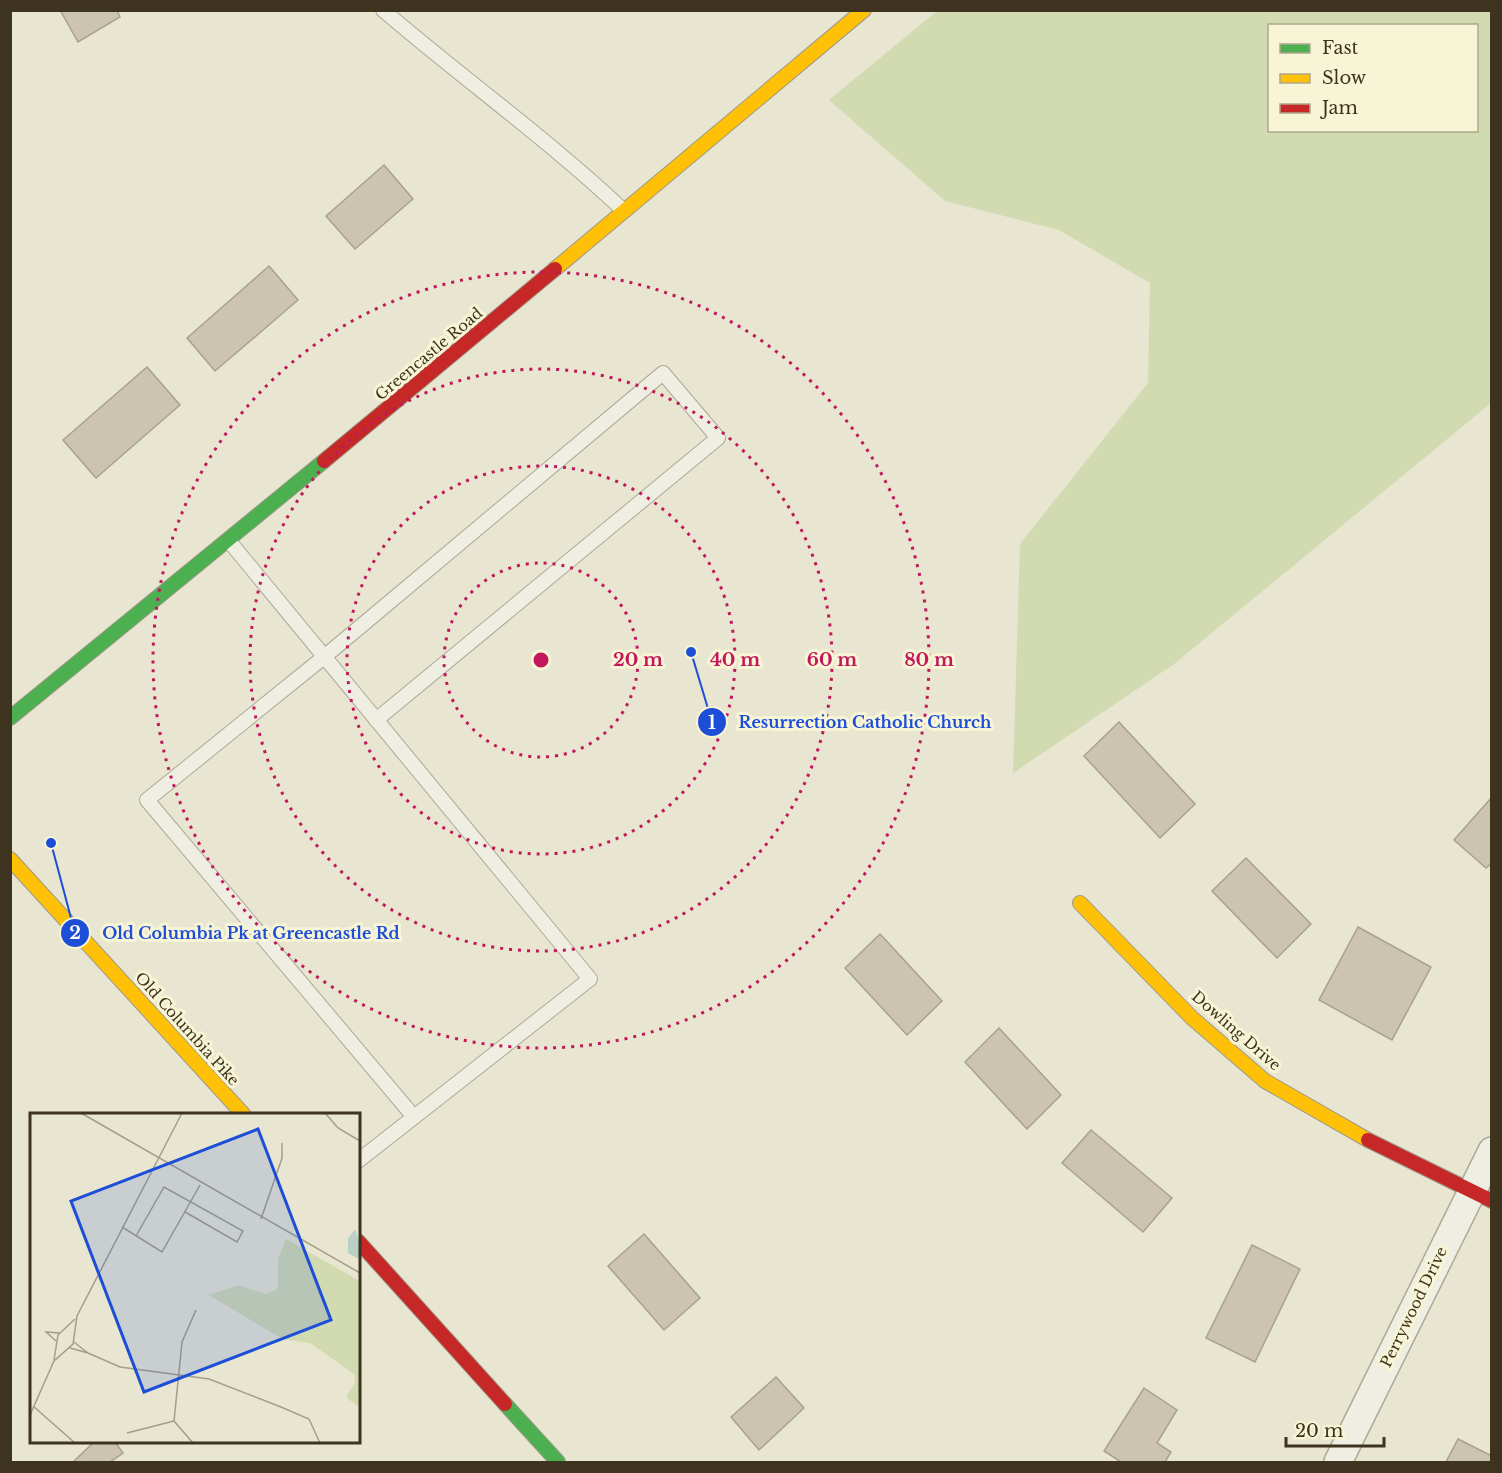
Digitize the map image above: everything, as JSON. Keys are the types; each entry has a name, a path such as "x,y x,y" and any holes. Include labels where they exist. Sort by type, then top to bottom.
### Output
{"street":[{"name":"Greencastle Road","path":"10,718 229,541 626,212 864,10"},
{"name":"Old Columbia Pike","path":"10,859 242,1113"},
{"name":"Dowling Drive","path":"1080,903 1192,1018 1265,1081 1367,1140 1482,1196"},
{"name":"Perrywood Drive","path":"1338,1462 1482,1196 1491,1151"},
{"path":"360,1243 558,1462"}],"lane":[{"path":"382,10 592,181 626,212"},
{"path":"376,720 718,438 663,373 324,657 147,800 414,1118"},
{"path":"229,541 590,979 360,1159"}],"green space":[{"path":"937,11 1491,11 1491,403 1174,664 1013,773 1020,544 1148,383 1150,283 1059,230 945,201 829,100"}],"building":[{"path":"60,10 117,10 120,17 78,42"},
{"path":"384,165 413,199 355,249 326,216"},
{"path":"269,266 298,300 215,371 187,338"},
{"path":"147,367 180,405 96,478 63,440"},
{"path":"1119,722 1195,804 1160,838 1084,756"},
{"path":"1492,797 1492,863 1486,868 1454,840"},
{"path":"1246,858 1311,924 1277,958 1212,891"},
{"path":"1358,927 1431,967 1392,1040 1319,1000"},
{"path":"880,934 942,1001 907,1035 845,968"},
{"path":"999,1028 1061,1095 1027,1129 965,1062"},
{"path":"1091,1130 1172,1198 1143,1232 1062,1163"},
{"path":"644,1234 700,1298 664,1330 608,1266"},
{"path":"1252,1245 1300,1269 1255,1362 1206,1338"},
{"path":"776,1377 804,1408 759,1450 731,1417"},
{"path":"1144,1388 1177,1410 1157,1443 1171,1452 1165,1462 1121,1462 1104,1451"},
{"path":"1458,1439 1492,1456 1492,1462 1446,1462"},
{"path":"93,1443 116,1443 123,1453 110,1462 73,1462"}],"traffic: fast":[{"path":"10,718 324,461"},
{"path":"505,1404 558,1462"}],"traffic: slow":[{"path":"555,269 864,10"},
{"path":"10,859 242,1113"},
{"path":"1080,903 1192,1018 1265,1081 1368,1140"}],"traffic: jam":[{"path":"324,461 555,269"},
{"path":"1368,1140 1492,1201"},
{"path":"360,1243 505,1404"}],"place":[{"name":"Resurrection Catholic Church","path":"691,652"},
{"name":"Old Columbia Pk at Greencastle Rd","path":"51,843"}]}
